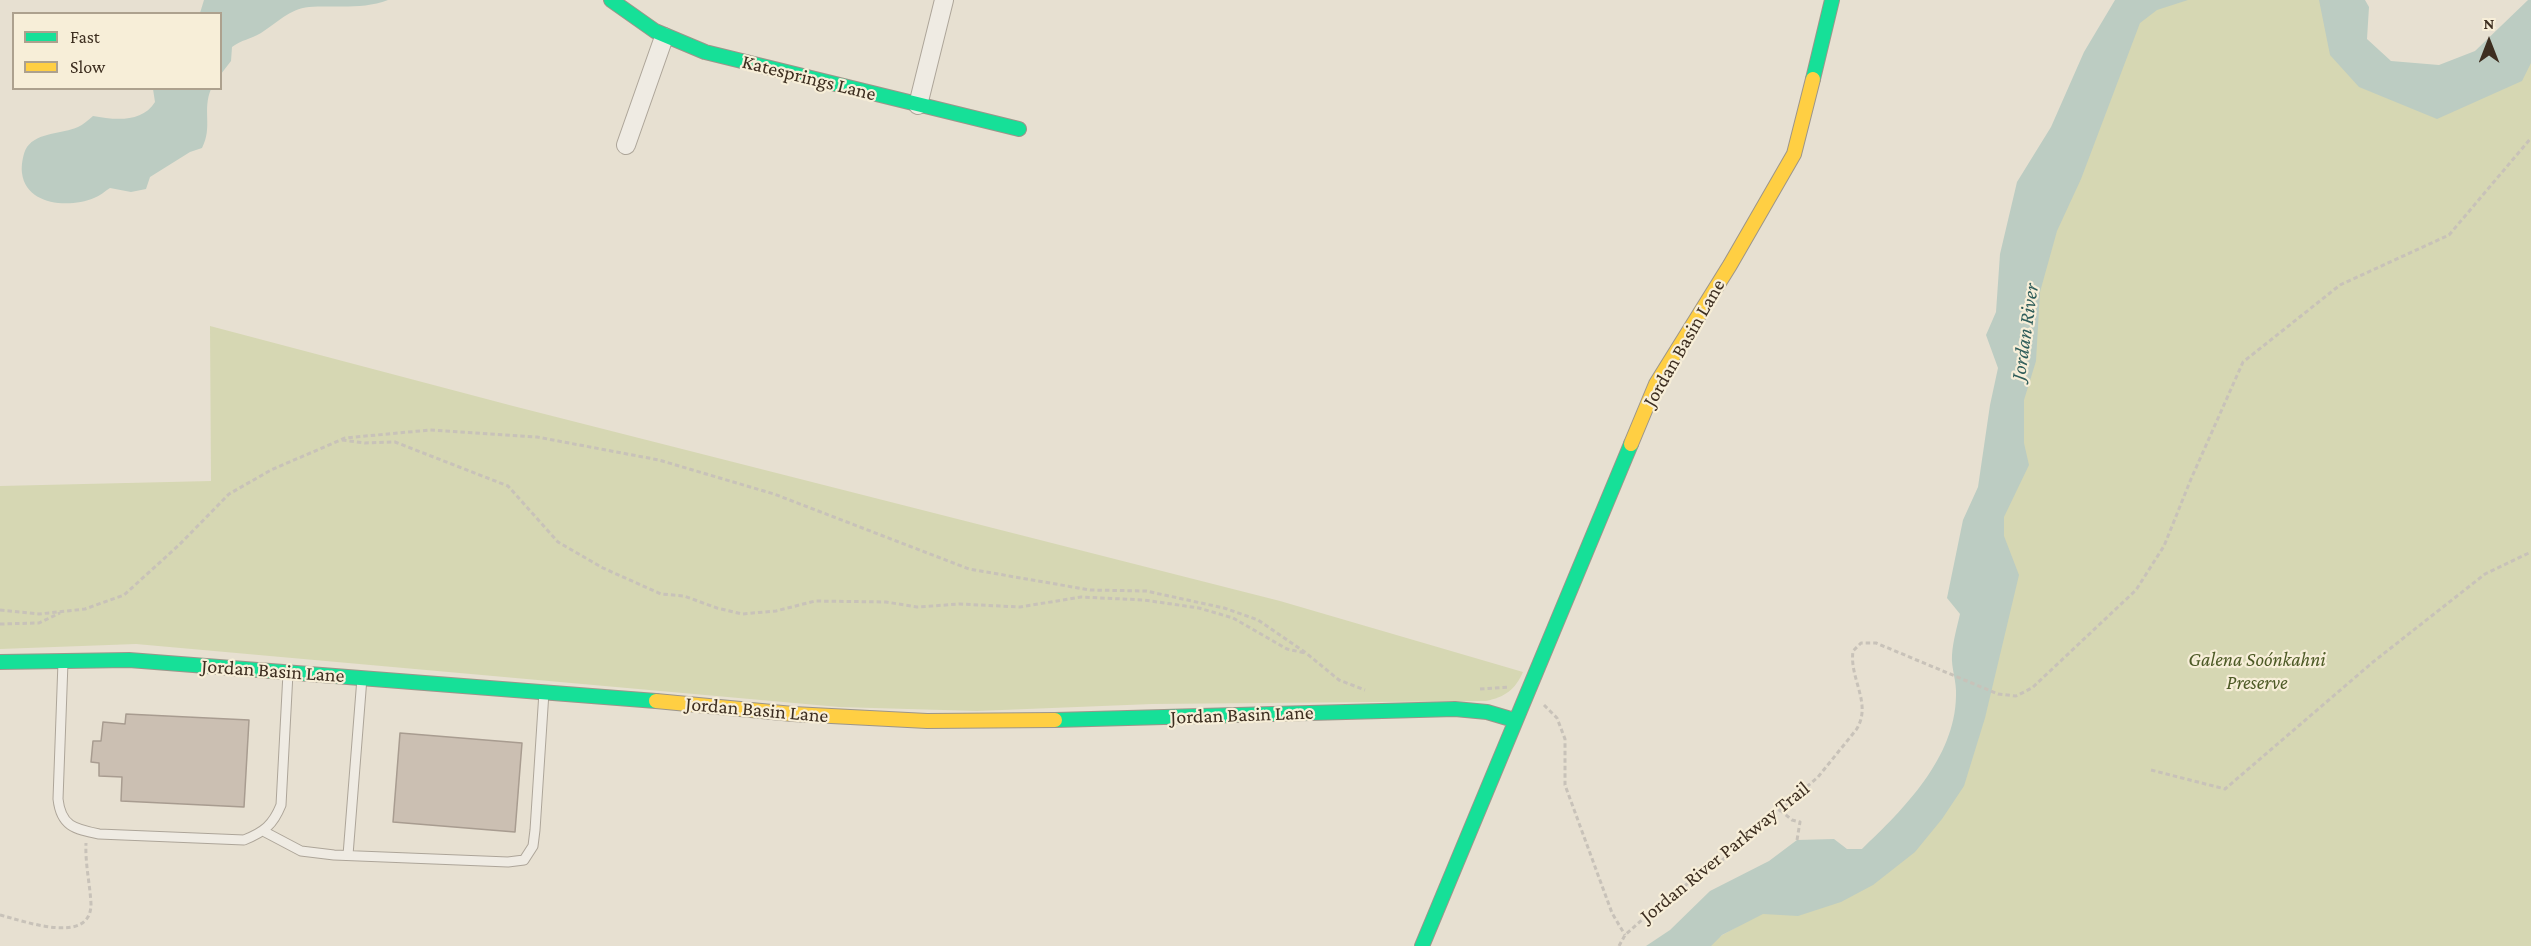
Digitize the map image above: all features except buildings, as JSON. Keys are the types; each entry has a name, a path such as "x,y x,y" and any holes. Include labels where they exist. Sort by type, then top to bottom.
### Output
{"street":[{"name":"Katesprings Lane","path":"611,0 636,20 664,36 705,52 1019,129"},
{"path":"918,105 944,0"},
{"name":"Jordan Basin Lane","path":"1422,946 1514,720 1656,384 1730,265 1794,154 1832,0"},
{"path":"626,145 664,36"},
{"name":"Jordan Basin Lane","path":"0,662 129,660 792,714 927,721 1058,720 1455,709 1487,712 1514,720"}],"lane":[{"path":"63,660 58,799 60,812 67,823 77,830 87,832 244,840 265,832 276,819 281,805 288,672"},
{"path":"348,855 362,678"},
{"path":"265,832 301,851 508,862 524,860 533,846 535,830 544,692"}],"path":[{"name":"Jordan River Parkway Trail","path":"1619,946 1624,935 1669,896 1720,862 1818,777 1861,722 1863,707 1851,666 1853,651 1857,646 1868,642 1876,643 1998,694 2016,696 2032,688 2136,590 2164,546 2243,362 2340,285 2449,235 2531,138"},
{"path":"0,610 39,614 85,609 124,595 179,545 229,494 271,470 340,440 430,430 537,437 659,460 774,494 969,569 1090,590 1146,591 1224,608 1258,620 1306,653 1339,680"},
{"path":"340,440 365,443 395,442 508,486 558,542 603,568 661,594 684,597 742,614 776,611 815,601 886,602 917,607 960,604 1020,607 1081,597 1144,600 1199,608 1233,618 1287,649 1306,653"},
{"path":"2151,770 2225,789 2373,662 2485,574 2531,552"},
{"path":"0,624 39,623 64,611"},
{"path":"1541,702 1557,718 1565,740 1565,785 1612,913 1624,935"},
{"path":"1780,810 1792,820 1800,822 1797,840"},
{"path":"0,915 64,930 78,927 87,920 91,907 86,851 87,832"}],"green space":[{"name":"Galena Soónkahni Preserve","path":"2148,0 2341,0 2362,66 2475,79 2531,27 2531,946 1703,946 1925,820 1984,649 2037,269"},
{"path":"210,326 513,406 1280,601 1523,672 1517,684 1509,692 1486,701 1152,704 977,711 839,707 136,644 0,649 0,486 211,481"}],"water":[{"path":"204,0 388,0 368,5 309,7 295,10 261,33 232,47 231,61 222,73 222,12 200,12"},
{"name":"Jordan River","path":"2115,0 2188,0 2157,10 2140,23 2081,179 2057,231 2040,292 2036,361 2024,400 2024,443 2029,465 2004,517 2004,536 2019,575 1985,718 1964,786 1942,819 1915,852 1873,885 1841,902 1798,916 1763,914 1722,935 1711,946 1646,946 1670,930 1710,891 1769,861 1797,840 1834,839 1847,849 1862,849 1910,799 1937,761 1947,740 1956,696 1952,655 1960,614 1947,598 1963,520 1978,487 1998,368 1986,335 1996,312 2000,254 2017,182 2051,127 2084,52"},
{"path":"2319,0 2365,0 2369,7 2367,39 2391,61 2439,65 2475,51 2528,0 2531,0 2531,63 2522,81 2437,119 2359,87 2330,55"},
{"path":"153,90 211,90 207,104 207,133 202,148 190,152 150,177 146,189 131,192 110,188 84,201 62,203 40,198 25,184 22,173 24,153 32,142 44,136 78,127 93,116 119,119 135,117 150,109 155,102"}],"traffic: fast":[{"path":"611,0 655,31 705,52 1019,129"},
{"path":"1813,79 1832,0"},
{"path":"1422,946 1631,444"},
{"path":"0,662 129,660 656,701"},
{"path":"1055,720 1455,709 1487,712 1514,720"}],"traffic: slow":[{"path":"1631,444 1656,384 1730,265 1794,154 1813,79"},
{"path":"656,701 793,714 927,721 1055,720"}]}
